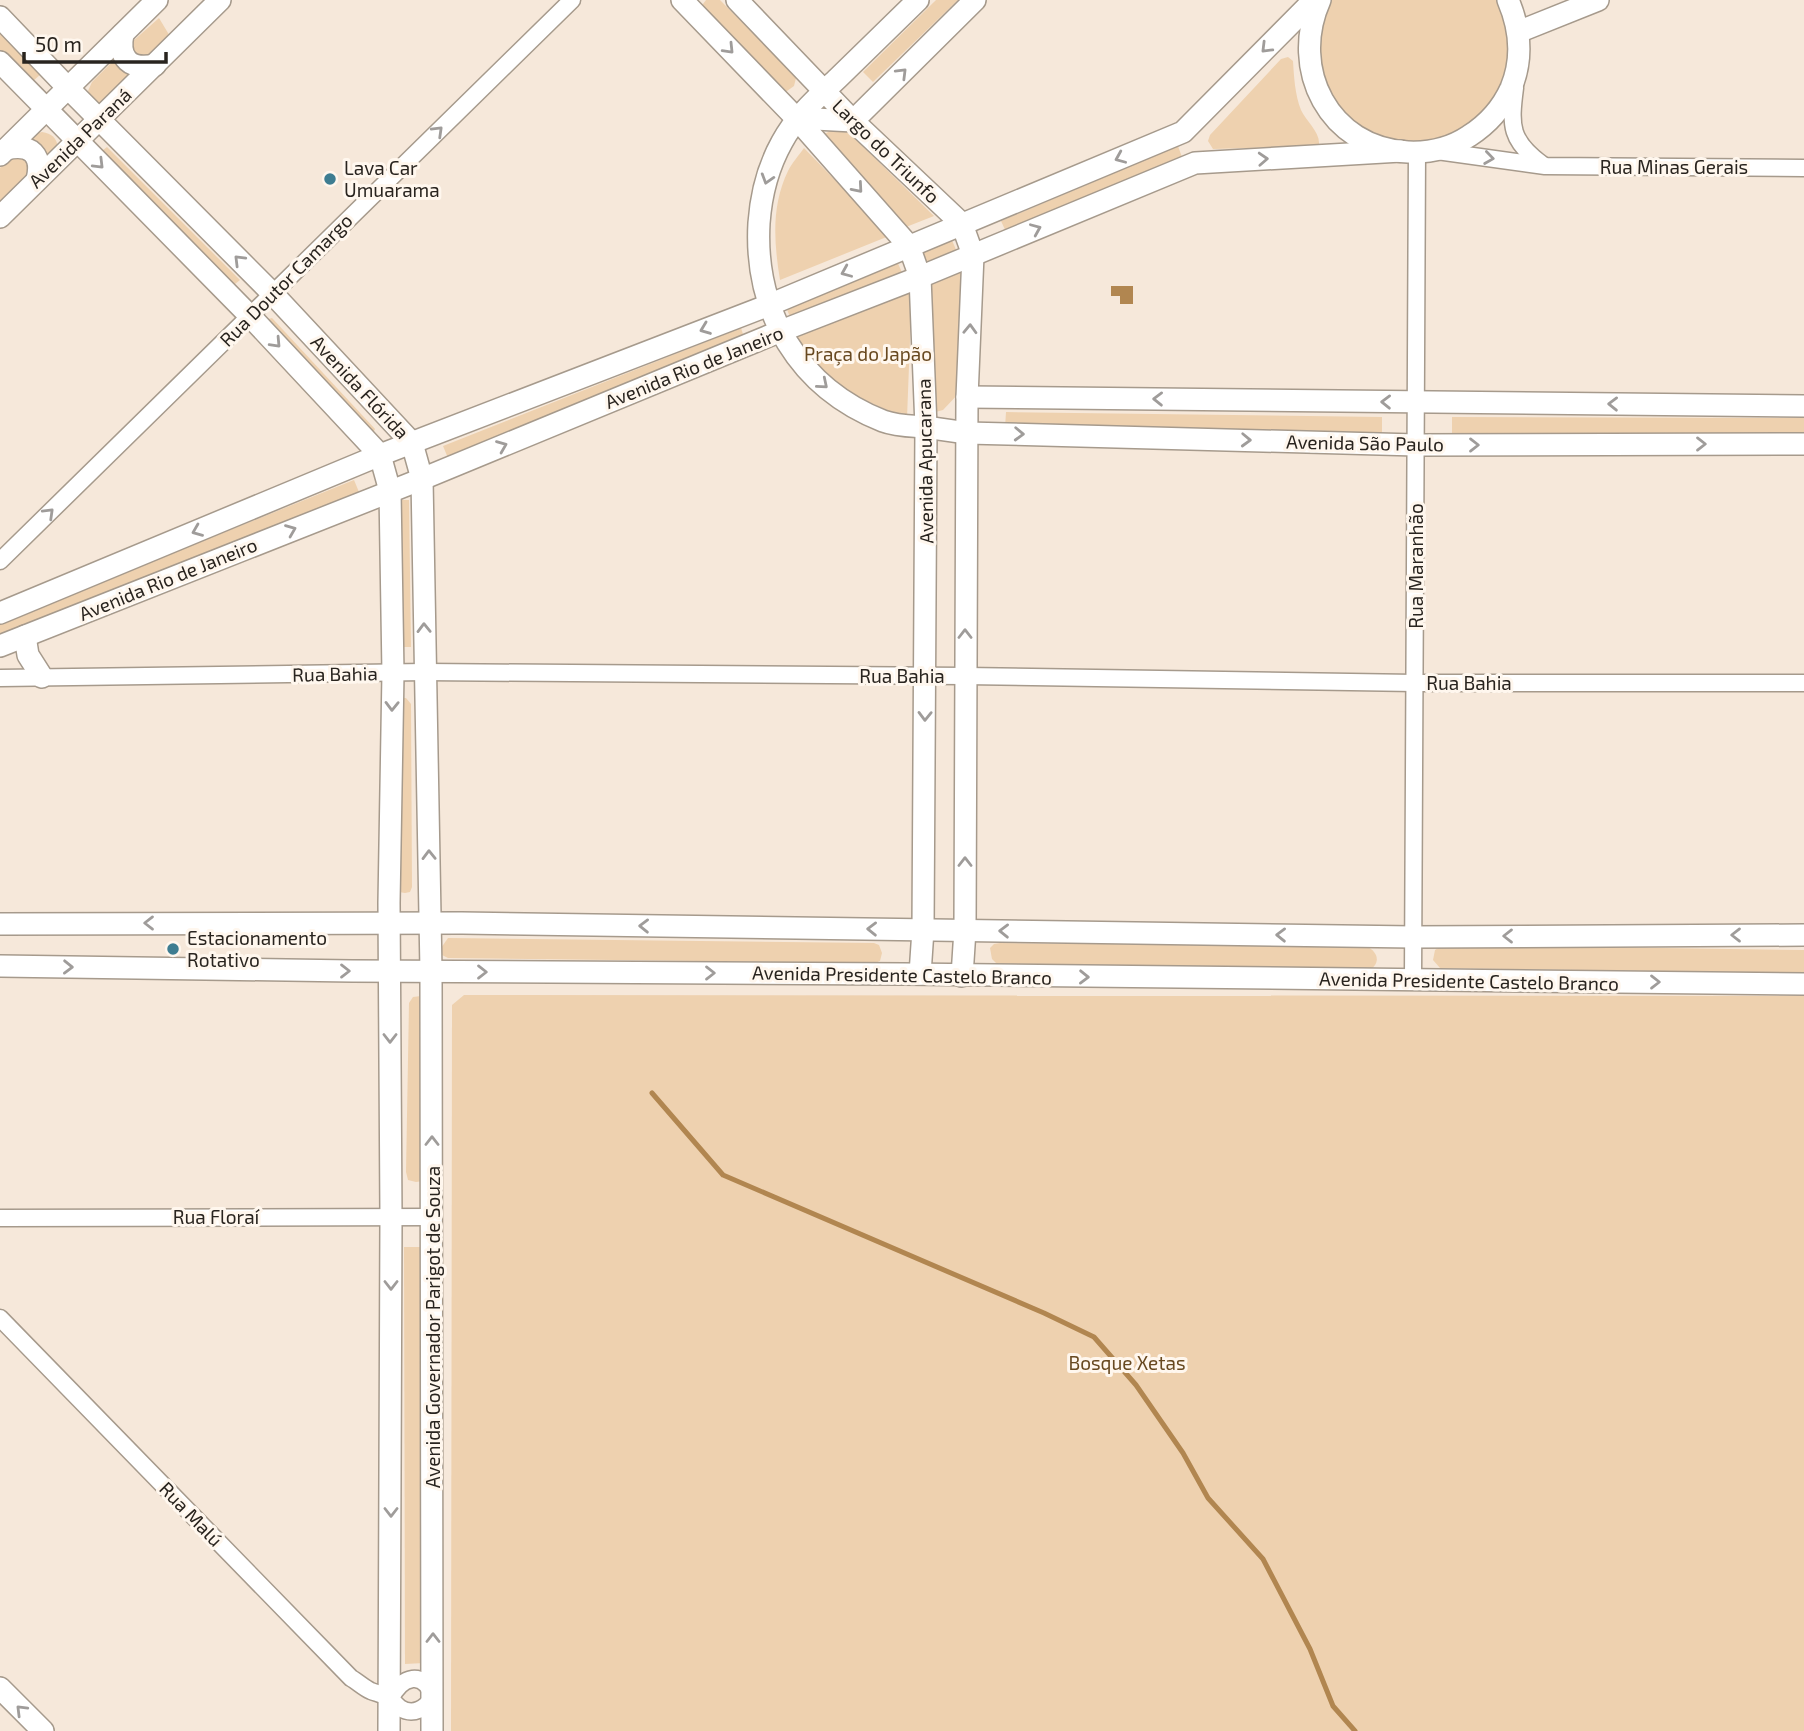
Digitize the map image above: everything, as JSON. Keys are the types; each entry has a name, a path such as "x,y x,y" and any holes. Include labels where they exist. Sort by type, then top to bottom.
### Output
{"street":[{"path":"3,152 158,0"},
{"name":"Avenida Paraná","path":"0,217 220,0"},
{"name":"Rua Doutor Camargo","path":"0,561 572,0"},
{"path":"737,0 825,91 918,0"},
{"path":"796,118 853,121 975,0"},
{"name":"Avenida Rio de Janeiro","path":"5,606 380,455 768,305 1183,132 1314,0"},
{"path":"1320,0 1314,13 1308,44 1312,75 1324,103 1334,116 1371,144 1417,151"},
{"path":"1508,0 1518,32 1513,127 1518,142 1527,154 1545,166"},
{"path":"1518,32 1598,0"},
{"name":"Avenida Apucarana","path":"689,2 909,246 920,277 926,427 923,930 920,974"},
{"name":"Avenida Flórida","path":"0,17 272,293 412,443 422,479 430,923"},
{"path":"123,34 121,45 124,56 132,64 143,68 155,65"},
{"name":"Avenida Flórida","path":"0,62 250,316 380,455 390,491 393,673 389,923"},
{"name":"Avenida Rio de Janeiro","path":"0,646 422,479 1195,163 1417,151 1448,146 1463,140 1489,121 1507,95 1518,65"},
{"name":"Largo do Triunfo","path":"926,427 886,422 848,403 831,391 798,359 768,305 759,262 762,200 773,159 782,142 796,118 825,91 962,224 973,255 967,397"},
{"path":"1183,132 1195,163"},
{"path":"3,152 17,146 28,150 36,158 40,169 37,180"},
{"name":"Rua Minas Gerais","path":"1417,151 1545,166 1804,168"},
{"name":"Rua Maranhão","path":"1413,980 1417,151"},
{"path":"926,427 956,410 967,397 1804,407"},
{"name":"Avenida Apucarana","path":"962,976 965,930 967,397"},
{"name":"Avenida São Paulo","path":"926,427 967,433 1416,445 1804,444"},
{"path":"25,636 28,655 42,677"},
{"name":"Rua Bahia","path":"0,678 425,672 1415,683 1804,683"},
{"path":"0,923 430,923 1413,937 1804,935"},
{"path":"389,923 390,1731"},
{"name":"Avenida Governador Parigot de Souza","path":"430,923 433,1217 432,1731"},
{"name":"Avenida Presidente Castelo Branco","path":"0,966 1804,984"},
{"name":"Rua Floraí","path":"0,1218 433,1217"},
{"name":"Rua Malú","path":"0,1318 351,1678 369,1690 391,1698"},
{"path":"414,1678 424,1681 433,1696 429,1704 413,1711 396,1706 391,1698 404,1681 414,1678"},
{"path":"0,1688 41,1731"}],"green space":[{"path":"706,0 720,0 794,75 794,86 787,91 780,91 702,11"},
{"path":"936,0 958,0 873,82 863,72"},
{"path":"1329,0 1499,0 1508,22 1508,73 1493,104 1453,136 1419,145 1369,134 1342,113 1323,84 1318,32"},
{"path":"159,18 171,38 152,57 137,60 129,46"},
{"path":"0,31 42,73 32,82 0,50"},
{"path":"117,57 123,70 137,74 100,105 88,91 92,82"},
{"path":"1288,57 1293,61 1301,110 1315,131 1319,144 1213,149 1208,141 1210,135 1281,59"},
{"path":"832,130 847,131 934,216 906,227 817,138"},
{"path":"42,132 53,136 58,147 46,161 26,142 34,134"},
{"path":"1178,146 1183,160 1007,234 1001,221"},
{"path":"107,147 240,280 230,288 98,154"},
{"path":"804,148 889,236 780,280 775,238 776,211 788,171"},
{"path":"16,154 28,162 31,178 0,208 0,168"},
{"path":"951,238 957,252 928,264 922,250"},
{"path":"897,261 903,275 792,322 786,307"},
{"path":"963,269 960,392 943,410 921,416 926,284"},
{"name":"Praça do Japão","path":"912,288 907,418 859,397 829,378 806,353 797,337"},
{"path":"272,318 375,429 372,435 265,320"},
{"path":"741,328 745,340 448,458 443,446"},
{"path":"1006,412 1382,417 1382,433 1005,428"},
{"path":"1452,417 1804,418 1804,435 1452,434"},
{"path":"354,480 359,492 0,638 0,623"},
{"path":"398,500 409,500 411,647 398,647"},
{"path":"402,698 406,698 411,704 412,887 410,892 405,893 399,892"},
{"path":"448,938 874,943 879,945 882,953 880,961 875,963 448,958 442,955 441,948"},
{"path":"1000,943 1366,946 1374,951 1377,962 1368,971 998,965 992,959 990,948"},
{"path":"1443,945 1804,950 1804,973 1440,968 1433,960 1435,950"},
{"name":"Bosque Xetas","path":"464,995 1804,996 1804,1731 451,1731 452,1005"},
{"path":"421,996 423,1181 416,1182 408,1180 406,1172 409,1003 413,997"},
{"path":"404,1247 425,1247 424,1663 405,1664"}],"shaded area":[{"path":"1111,286 1133,286 1133,304 1120,304 1120,296 1111,296"}],"waterway":[{"path":"652,1093 723,1175 1094,1337 1136,1385 1183,1453 1208,1498 1263,1559 1310,1649 1333,1706 1355,1731"}],"place":[{"name":"Lava Car Umuarama","path":"330,179"},
{"name":"Estacionamento Rotativo","path":"173,949"}]}
